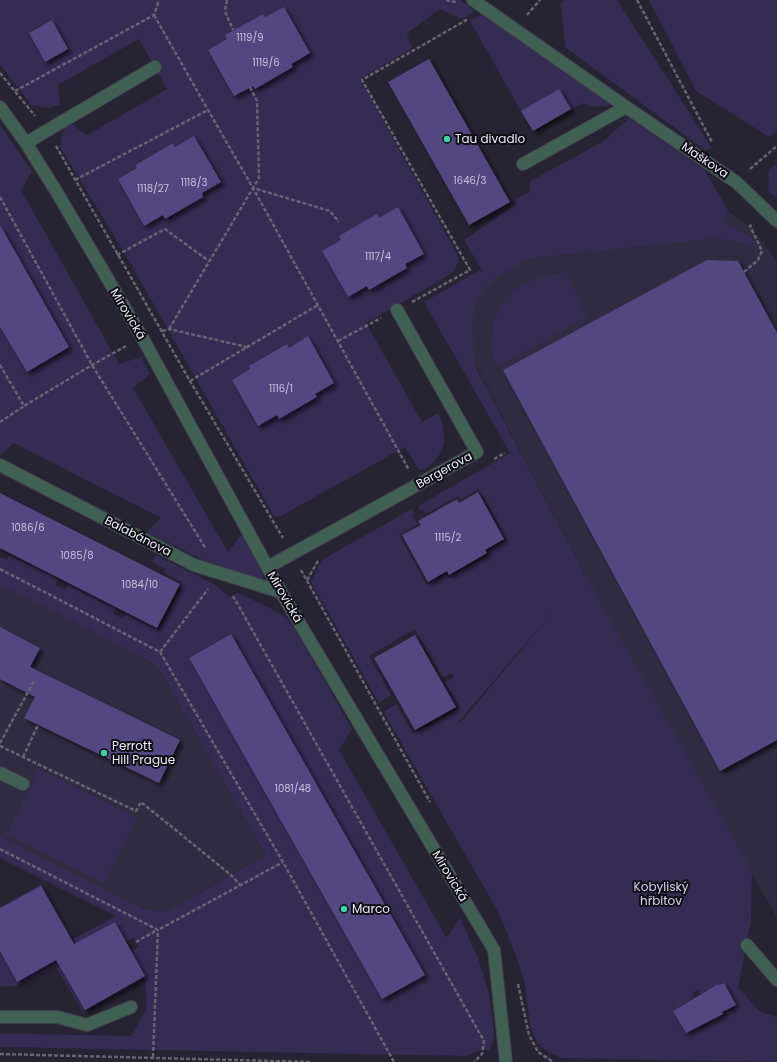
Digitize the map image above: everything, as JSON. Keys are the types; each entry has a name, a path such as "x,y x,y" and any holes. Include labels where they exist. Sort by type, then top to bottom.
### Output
{"street":[{"name":"Maškova","path":"473,0 626,108 736,182 777,221"},
{"path":"26,143 155,68"},
{"name":"Mirovická","path":"0,107 26,143 56,191 142,338 281,592 494,950 506,1062"},
{"path":"523,164 626,108"},
{"name":"Bergerova","path":"268,567 477,452 397,310"},
{"name":"Balabánova","path":"0,465 194,565 281,592"},
{"path":"0,773 23,784"},
{"path":"747,945 777,980"},
{"path":"0,1017 57,1018 87,1025 131,1007"}],"path":[{"path":"10,94 154,15 159,0"},
{"path":"227,0 225,11 233,30"},
{"path":"637,0 714,146"},
{"path":"338,341 470,270 362,80 486,9"},
{"path":"154,15 253,188 417,485"},
{"path":"169,329 259,178 257,101 250,87"},
{"path":"56,191 208,110"},
{"path":"736,182 777,146"},
{"path":"253,188 330,211 339,222"},
{"path":"0,197 92,364 220,573 484,1041 482,1054 474,1062"},
{"path":"744,272 758,260 762,251 750,226 758,222"},
{"path":"99,266 165,229 209,261"},
{"path":"172,392 318,305"},
{"path":"0,422 92,364 142,338 169,329 247,347"},
{"path":"0,365 24,406"},
{"path":"0,569 160,652 283,862 394,1062"},
{"path":"160,652 220,573"},
{"path":"34,681 0,744 23,757 136,811 141,802 240,885"},
{"path":"23,757 38,725"},
{"path":"0,849 158,930"},
{"path":"136,942 283,862"},
{"path":"153,1057 158,930"},
{"path":"538,1052 553,1062"},
{"path":"0,1054 311,1062"}],"shaded area":[{"path":"729,212 750,226 777,261 777,918 585,575 467,349 471,291 569,237"},
{"name":"Perrott Hill Prague","path":"0,585 148,660 159,669 266,855 169,911 146,910 0,836"}],"green space":[{"path":"0,0 461,0 475,11 462,19 440,9 407,33 412,48 360,79 458,256 457,266 451,274 366,323 422,422 438,413 444,430 444,439 440,454 435,460 420,471 405,447 279,517 274,516 121,247 60,147 62,133 70,123 87,135 167,89 139,39 58,85 60,105 48,108 31,105 0,64","holes":["284,7 310,53 291,64 293,68 255,89 253,86 234,96 208,50 227,39 225,35 263,14 265,17","52,20 68,49 45,62 29,34 32,30","194,136 221,182 202,193 203,197 165,219 163,215 144,226 118,179 137,168 135,164 173,143 175,147","398,208 424,254 405,264 407,268 370,290 367,286 348,297 322,251 341,240 339,236","308,336 334,383 315,394 317,398 279,419 277,415 258,426 232,380 250,369 249,366 287,344 289,348"]},
{"path":"564,0 617,0 712,148 705,150 565,47 561,4"},
{"path":"649,0 777,0 777,131 769,137 696,91"},
{"path":"483,14 611,102 608,106 591,107 583,103 571,109 559,89 521,111 470,21"},
{"name":"Kobyliský hřbitov","path":"629,118 704,169 729,212 722,222 751,236 756,247 720,239 708,239 531,258 498,276 483,290 473,310 473,351 476,368 585,575 752,871 751,920 738,987 760,1012 777,1017 777,1062 561,1058 540,1046 534,1037 532,1029 523,977 497,910 384,713 396,704 413,734 460,708 445,682 454,677 451,673 443,678 415,629 369,656 391,695 379,703 311,582 323,559 412,509 414,514 412,515 418,524 399,535 427,585 446,574 449,578 490,554 488,550 507,540 479,489 460,500 458,496 426,514 422,509 420,510 418,506 510,453 424,302 480,270 483,272 464,240 516,204 515,199 530,192 530,181 604,141","holes":["559,605 463,720 456,724 461,719","724,983 736,1005 701,1027 700,1025 686,1033 673,1011 694,997 692,993 698,990 700,994 708,989 709,991 718,984"]},
{"path":"0,125 32,171 21,190 119,364 141,357 150,374 133,388 228,552 242,534 264,573 262,580 251,584 147,532 161,518 14,443 0,456 0,327 27,372 69,347 0,226"},
{"path":"777,163 777,198 768,191 769,170"},
{"path":"566,272 587,317 499,366 493,353 492,341 496,316 501,305 509,295 528,282"},
{"path":"9,555 58,579 55,585 65,590 68,585 116,608 113,614 123,619 126,614 159,630 183,583 164,573 166,569 152,562 156,555 217,586 229,597 238,593 286,618 299,636 352,729 339,750 446,937 449,935 460,918 478,958 489,993 494,1032 493,1042 489,1050 477,1051 467,1056 0,1047 0,1034 131,1036 147,1008 145,979 83,1012 56,967 16,986 0,987 0,951 17,981 56,960 85,1010 145,976 131,951 139,947 134,937 126,942 115,922 74,944 41,886 0,908 41,884 73,939 116,916 0,858 0,836 146,910 169,911 266,855 159,669 148,660 0,585 0,557 7,560","holes":["231,634 425,974 382,999 189,658"]},
{"path":"39,769 137,818 104,883 7,834"}],"building":[{"path":"284,7 310,53 291,64 293,67 255,89 253,86 234,96 208,50 227,39 225,35 263,14 265,17"},
{"path":"52,20 68,49 45,62 29,33"},
{"name":"Tau divadlo","path":"429,59 510,202 469,225 388,82"},
{"path":"559,89 571,109 533,131 521,111"},
{"path":"194,136 221,182 202,193 203,197 165,219 163,215 144,226 118,179 137,168 135,165 173,143 175,147"},
{"path":"398,207 424,254 405,264 407,268 369,290 367,286 348,297 322,251 341,240 339,236 377,214 379,218"},
{"path":"0,225 69,347 27,372 0,327"},
{"path":"707,260 738,261 777,333 777,740 720,771 503,370"},
{"path":"308,336 334,383 315,394 317,397 279,419 277,415 258,426 232,380 250,369 249,366 287,344 289,348"},
{"path":"478,492 504,539 485,550 487,553 449,575 447,571 428,582 402,535 421,525 418,521 457,499 459,503"},
{"path":"0,493 180,584 157,628 0,548"},
{"path":"0,627 40,648 30,667 180,740 159,783 24,718 35,697 0,679"},
{"path":"231,634 425,975 382,999 189,658"},
{"path":"415,635 456,707 415,730 374,658"},
{"path":"41,886 74,944 115,922 145,976 85,1010 56,960 17,982 0,951 0,908"},
{"path":"724,983 736,1005 722,1012 723,1014 686,1033 673,1011 718,984"}],"place":[{"name":"Tau divadlo","path":"447,139"},
{"name":"Perrott Hill Prague","path":"104,753"},
{"name":"Marco","path":"344,909"}]}
